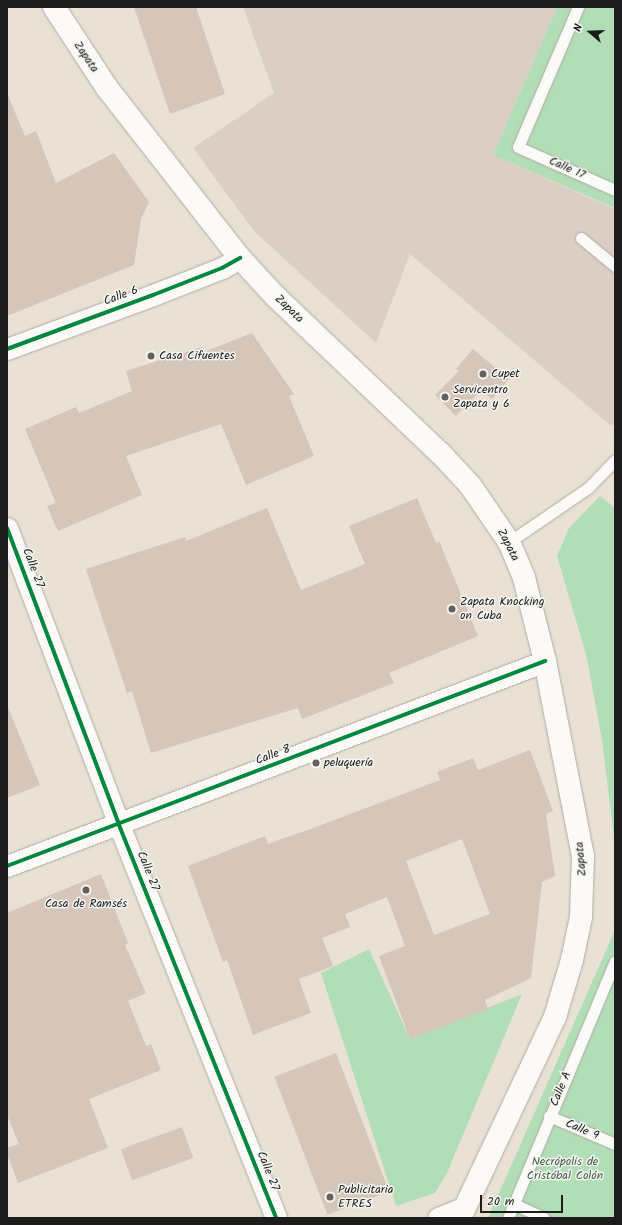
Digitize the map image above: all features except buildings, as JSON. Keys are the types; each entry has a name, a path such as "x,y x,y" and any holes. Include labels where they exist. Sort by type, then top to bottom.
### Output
{"main road":[{"name":"Zapata","path":"54,7 106,88 240,258 275,296 441,454 470,485 509,542 524,578 545,661 583,856 581,917 572,960 555,1017 462,1212"}],"street":[{"name":"Calle 6","path":"7,349 188,281 240,258"},
{"name":"Calle 27","path":"7,528 119,825 276,1218"},
{"name":"Calle 8","path":"7,866 119,825 545,661"},
{"path":"438,1218 462,1212"}],"lane":[{"name":"Calle 17","path":"578,7 518,147 615,190"},
{"path":"581,238 615,266"},
{"path":"509,542 588,488 615,460"},
{"name":"Calle A","path":"508,1218 549,1116 615,961"},
{"name":"Calle 9","path":"549,1116 615,1144"},
{"path":"514,1204 544,1218"}],"shaded area":[{"path":"243,7 557,7 493,155 615,209 615,422 611,426 410,254 376,343 254,231 193,148 274,93"}],"green space":[{"path":"557,7 615,7 615,208 493,155"},
{"path":"600,496 615,508 615,846 602,740 587,658 557,556 569,528"},
{"name":"Necrópolis de Cristóbal Colón","path":"615,930 615,1218 488,1218"},
{"path":"369,949 410,1039 522,994 447,1173 435,1193 396,1206 321,973"}],"cycle path":[{"path":"7,349 153,295 222,268 240,258"},
{"path":"7,528 119,825 276,1218"},
{"path":"7,866 545,661"}],"place":[{"name":"Casa Cifuentes","path":"151,356"},
{"name":"Cupet","path":"483,374"},
{"name":"Servicentro Zapata y 6","path":"445,397"},
{"name":"Zapata Knocking on Cuba","path":"452,609"},
{"name":"peluquería","path":"316,763"},
{"name":"Casa de Ramsés","path":"86,890"},
{"name":"Publicitaria ETRES","path":"330,1197"}]}
